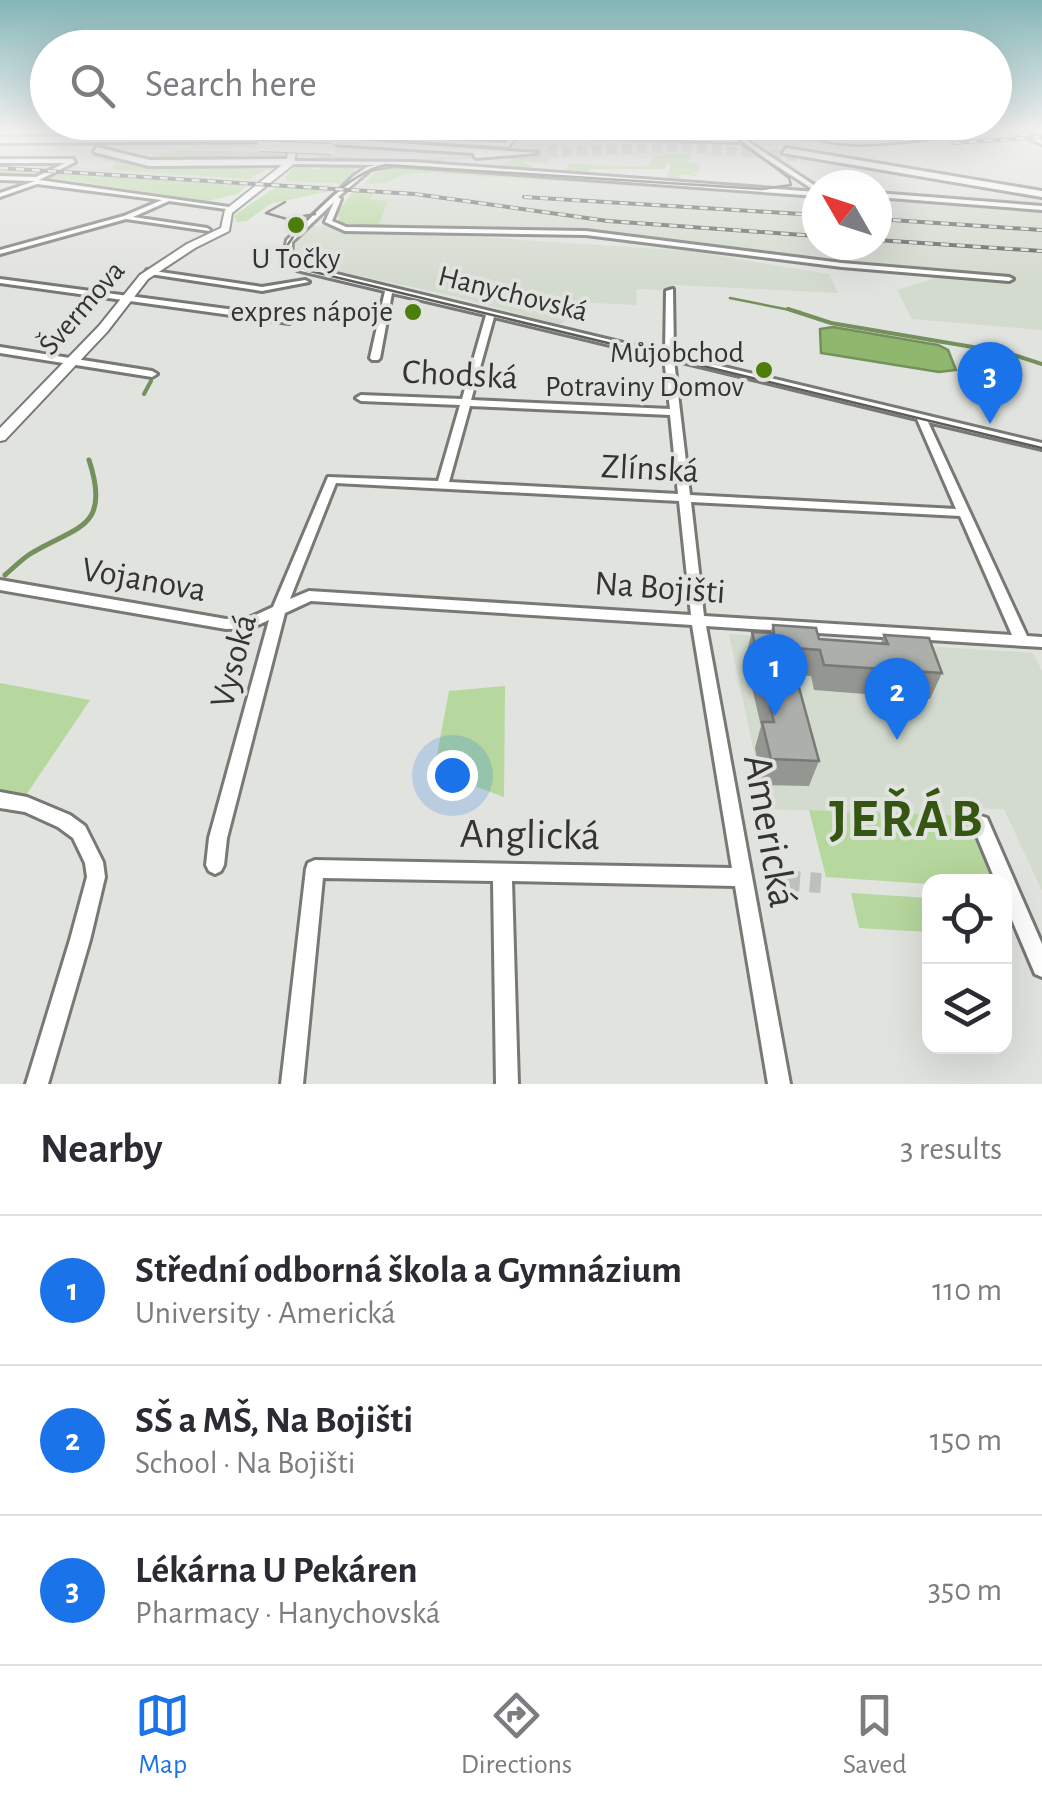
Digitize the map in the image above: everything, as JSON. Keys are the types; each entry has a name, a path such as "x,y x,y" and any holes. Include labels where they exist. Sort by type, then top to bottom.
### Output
{"highway":[{"path":"954,182 1042,196"},
{"path":"960,182 1042,196"}],"street":[{"path":"0,195 33,182"},
{"path":"47,182 233,208"},
{"name":"Švermova","path":"0,437 71,364 150,272 226,229 226,216 233,208 268,182"},
{"name":"Hanychovská","path":"354,182 289,240 287,259 300,268 1042,446"},
{"path":"645,182 802,190"},
{"path":"783,182 783,188"},
{"path":"783,188 802,190"},
{"path":"336,197 340,202 328,222 352,230 586,233 842,265 1009,279"},
{"path":"892,198 1042,208"},
{"path":"0,252 126,217 169,200"},
{"path":"126,217 208,230"},
{"path":"150,272 262,289 305,282"},
{"path":"0,281 289,320"},
{"path":"375,358 389,290"},
{"name":"Americká","path":"670,290 669,357 698,620 779,1084"},
{"path":"442,486 463,403 492,314"},
{"path":"0,350 152,374"},
{"name":"Chodská","path":"362,398 676,412"},
{"path":"922,417 1022,641"},
{"name":"Zlínská","path":"332,480 965,513"},
{"name":"Vysoká","path":"215,865 218,838 278,612 332,480"},
{"name":"Vojanova","path":"0,586 226,624 251,623 278,612"},
{"name":"Na Bojišti","path":"278,612 309,596 1042,642"},
{"path":"0,800 27,805 64,820 79,832 94,862 96,877 37,1084"},
{"path":"981,824 1042,968"},
{"name":"Anglická","path":"292,1084 315,869 743,877"},
{"path":"502,871 507,1084"}],"shaded area":[{"path":"79,182 247,185 238,194 207,201"},
{"path":"195,182 359,186 376,182 578,182 802,196 802,258 583,231 378,224 388,201 369,199 372,193"},
{"path":"565,182 603,182 633,186"},
{"path":"276,187 331,191 270,204 247,221 237,222 234,216"},
{"path":"353,191 373,193 370,199 388,201 379,224 459,228 339,223 338,212"},
{"path":"892,201 1042,211 1042,330 912,319 897,290 945,275 822,260 892,260"},
{"path":"313,226 690,251 829,274 838,293 675,285 660,290 637,289 636,305 576,302 576,310 560,325 312,265 294,252 293,246"},
{"path":"833,327 938,345 948,350 956,370 939,372 821,353 820,329"},
{"path":"729,634 1033,653 1042,671 1042,891 1004,809 968,808 970,816 766,809"},
{"path":"0,683 90,700 24,798 0,793"},
{"path":"505,686 504,797 434,771 449,691"},
{"path":"809,810 970,816 991,874 922,874 922,884 826,877"},
{"path":"851,893 922,898 922,932 859,928"}],"building":[{"path":"773,625 816,628 819,639 888,644 884,635 929,638 942,673 824,665 820,650 793,648 795,655 791,658 819,761 771,759 762,722 774,722 752,632 774,633"}],"waterway":[{"path":"730,298 793,311"},
{"path":"788,309 793,311"},
{"path":"793,311 800,312"},
{"path":"793,311 831,323 1008,353 1042,364"},
{"path":"144,394 151,381"},
{"path":"5,575 30,554 85,523 96,500 89,460"}],"tunnel":[{"path":"780,880 821,883"}],"tram line":[{"path":"313,214 351,182"},
{"path":"646,182 762,189 791,185 790,182"},
{"path":"285,202 266,213 287,219 313,214"},
{"path":"313,214 282,256 306,270 1042,448"}],"railway":[{"path":"217,182 415,194 608,221 802,235"},
{"path":"524,197 802,214"},
{"path":"892,220 1042,230"},
{"path":"892,241 1042,251"}],"place":[{"name":"U Točky","path":"296,225"},
{"name":"expres nápoje","path":"413,312"},
{"name":"Můjobchod Potraviny Domov","path":"764,370"},
{"name":"Lékárna U Pekáren","path":"990,424"},
{"name":"Střední odborná škola a Gymnázium","path":"775,716"},
{"name":"SŠ a MŠ, Na Bojišti","path":"897,740"}],"district":[{"name":"JEŘÁB","path":"907,819"}]}
